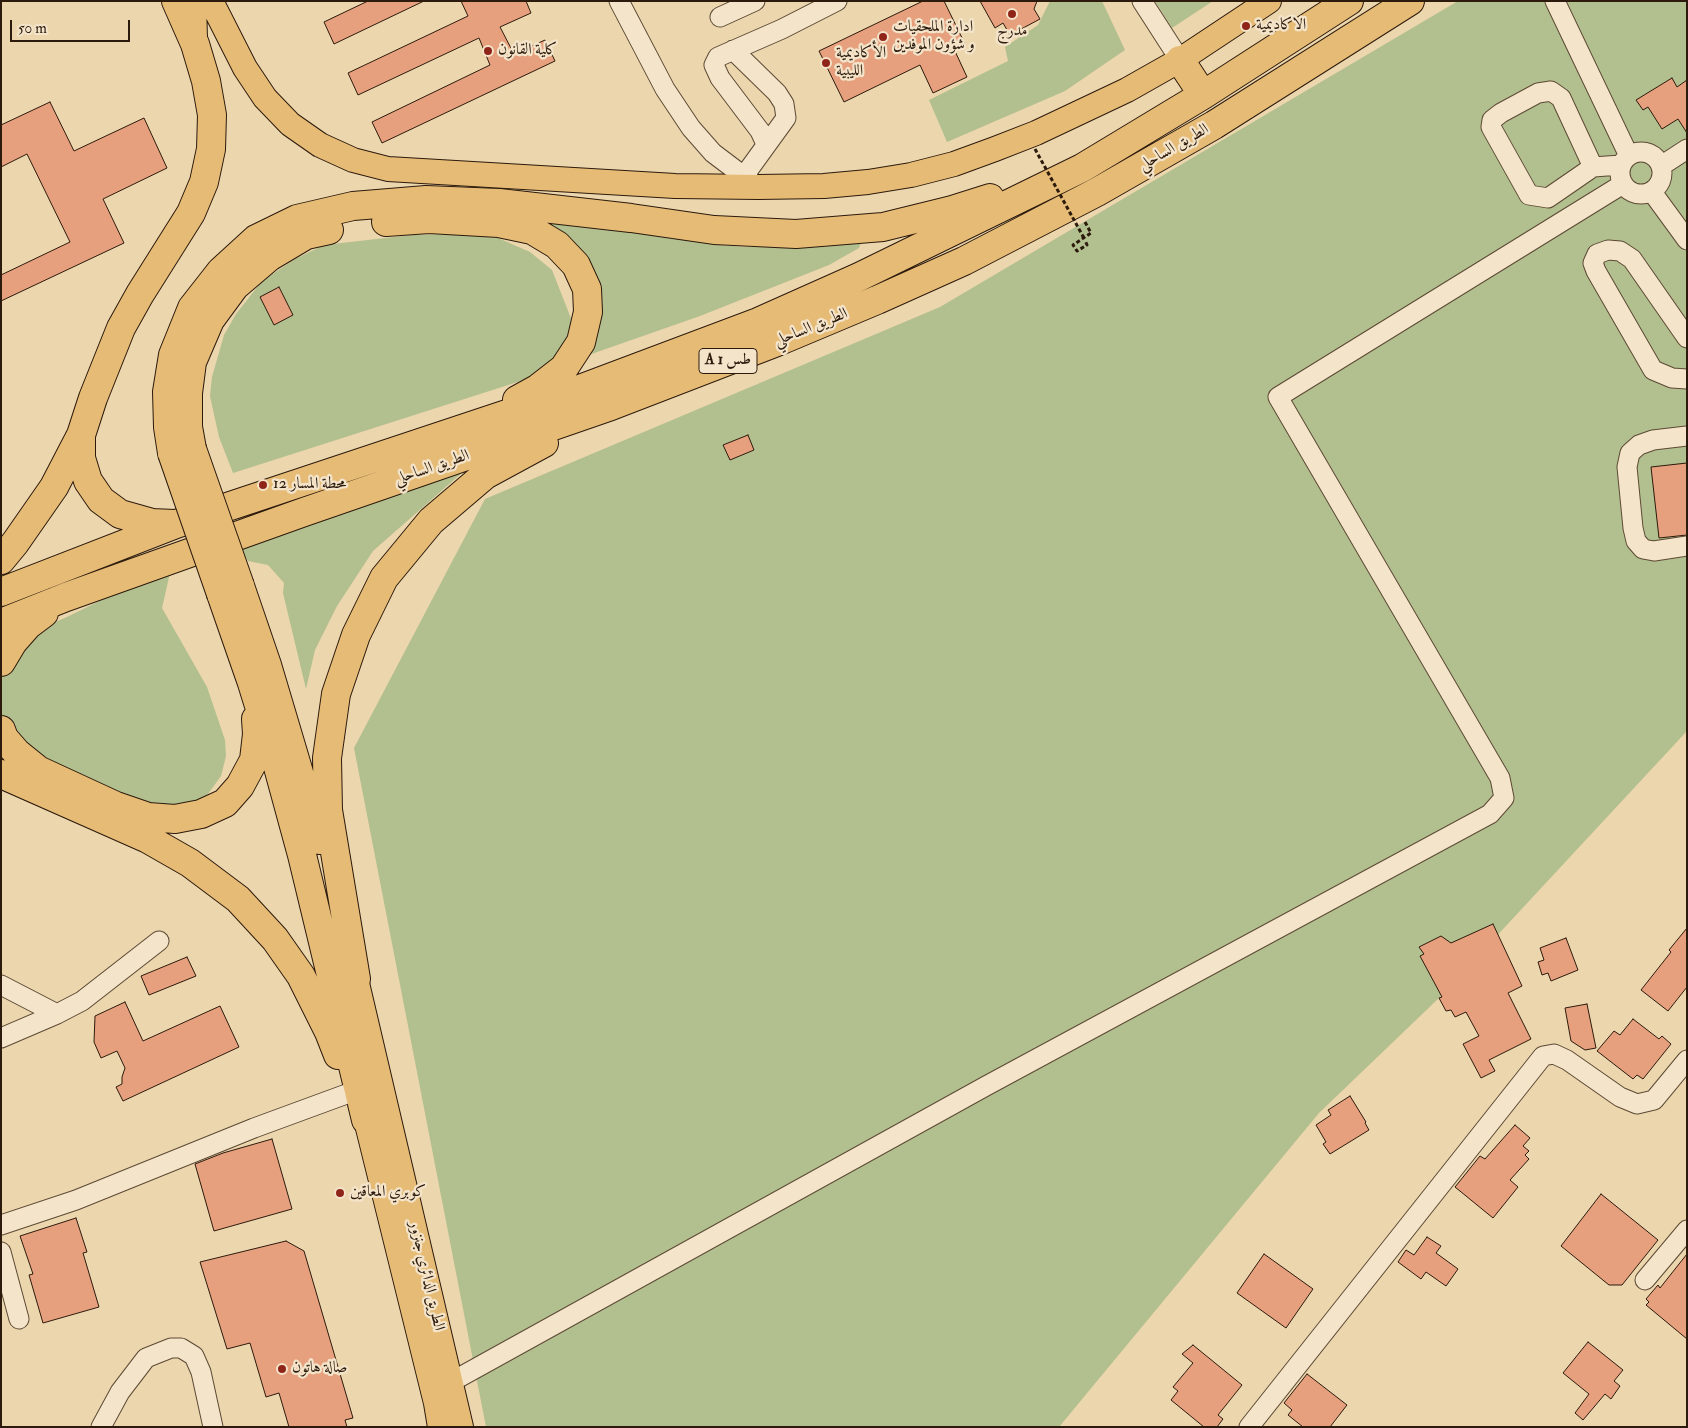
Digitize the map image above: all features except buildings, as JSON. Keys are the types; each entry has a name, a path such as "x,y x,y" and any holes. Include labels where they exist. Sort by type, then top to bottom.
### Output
{"highway":[{"path":"1,560 54,487 81,435 92,398 121,328 190,213 204,182 211,149 212,115 206,81 195,44 176,1"},
{"name":"الطريق الساحلي","path":"1,592 176,524 561,396 758,322 859,277 1082,168 1203,95 1348,1"},
{"name":"الطريق الساحلي","path":"1,623 66,597 304,512 612,406 777,342 877,300 964,260 1097,192 1206,130 1410,1"},
{"path":"1180,60 1203,95"},
{"path":"356,979 298,766 267,665 231,590 182,451 168,427 167,392 173,355 192,308 220,271 256,239 297,219 354,206 426,200 500,203 631,218 714,230 796,234 883,227 952,210 1082,168"},
{"path":"182,451 188,419 188,393 192,362 210,320 235,286 269,256 306,235 358,223 428,219 499,223 532,230 557,245 576,265 587,289 588,312 581,342 564,368 537,389 471,426"},
{"path":"356,979 328,810 327,758 336,694 356,635 384,578 431,521 485,475 612,406"},
{"path":"81,435 81,458 88,481 101,500 120,514 152,523 176,524"},
{"path":"231,590 252,683 278,767 302,855 366,1120"},
{"path":"1,662 12,642 28,625 66,597"},
{"path":"1,730 4,738 17,753 38,770 116,806 148,817 174,819 201,814 225,803 240,786 254,760 257,734 252,683"},
{"path":"7,783 148,839 190,863 238,899 275,939 301,976 329,1032 352,1092 366,1120"}],"main road":[{"path":"194,1 195,44"},
{"path":"211,1 245,68 265,98 290,124 320,145 353,160 388,169 675,186 751,182 824,186 868,182 911,175 954,164 1036,134 1128,90 1180,60 1269,1"},
{"name":"الطريق الدائري جنزور","path":"356,979 461,1427"},
{"name":"الطريق الدائري جنزور","path":"366,1120 436,1403 440,1427"}],"street":[{"path":"619,1 677,108 713,153 751,182 766,144 786,118 784,104 777,93 733,50"},
{"path":"720,17 755,1"},
{"path":"766,144 760,131 720,78 714,65 718,57 782,29 837,1"},
{"path":"1142,1 1180,60"},
{"path":"1555,1 1625,160 1620,173 1623,184 1635,194 1641,195 1652,192 1662,179 1661,166 1654,156 1641,152 1625,160 1592,167 1548,198 1529,195 1491,127 1492,120 1501,113 1538,93 1551,91 1561,98 1592,167"},
{"path":"1661,166 1687,149"},
{"path":"451,1382 995,1082 1490,814 1504,798 1500,778 1278,397 1623,184"},
{"path":"1652,192 1686,236"},
{"path":"1687,338 1632,259 1620,251 1608,250 1598,254 1593,263 1596,272 1653,370 1672,378 1687,379"},
{"path":"1687,436 1653,440 1639,445 1630,454 1627,466 1636,541 1643,548 1654,551 1687,546"},
{"path":"1,1038 82,1002 159,941"},
{"path":"1,985 57,1014"},
{"path":"1250,1427 1543,1056 1554,1054 1567,1060 1620,1097 1637,1104 1654,1100 1687,1060"},
{"path":"1,1225 76,1200 245,1131 352,1092"},
{"path":"1646,1280 1687,1230"},
{"path":"1,1252 19,1318"},
{"path":"101,1427 120,1392 146,1358 171,1348 181,1348 194,1356 201,1372 213,1427"}],"path":[{"path":"1035,149 1085,240 1087,245 1077,251 1073,245 1090,233"}],"green space":[{"path":"1050,1 1102,1 1125,50 1065,91 947,142 929,100 1008,61 1005,47 1038,25"},
{"path":"1155,1 1213,1 1172,28"},
{"path":"1458,1 1687,1 1687,731 1439,998 1319,1113 1059,1427 486,1427 354,748 485,499 940,307"},
{"path":"539,217 606,229 670,236 718,245 747,247 791,247 862,239 859,248 829,265 700,316 583,357 598,320"},
{"path":"457,234 498,238 530,252 552,270 572,321 568,340 552,363 527,379 233,473 219,437 210,396 212,377 224,335 236,314 262,281 295,259 324,245 412,235"},
{"path":"472,464 373,551 337,606 315,650 306,689 283,593 284,583 268,565 248,561 240,549"},
{"path":"170,573 162,608 207,687 225,740 226,756 221,776 208,794 175,819 116,806 12,737 1,716 1,676 17,638 67,617 138,582"}],"place":[{"name":"مدرج","path":"1012,14"},
{"name":"الاكاديمية","path":"1246,26"},
{"name":"ادارة الملحقيات و شؤون الموفدين","path":"883,37"},
{"name":"كلية القانون","path":"488,51"},
{"name":"الأكاديمية الليبية","path":"826,63"},
{"name":"محطة المسار 12","path":"263,485"},
{"name":"كوبري المعاقين","path":"340,1193"},
{"name":"صالة هاتون","path":"282,1369"}]}
